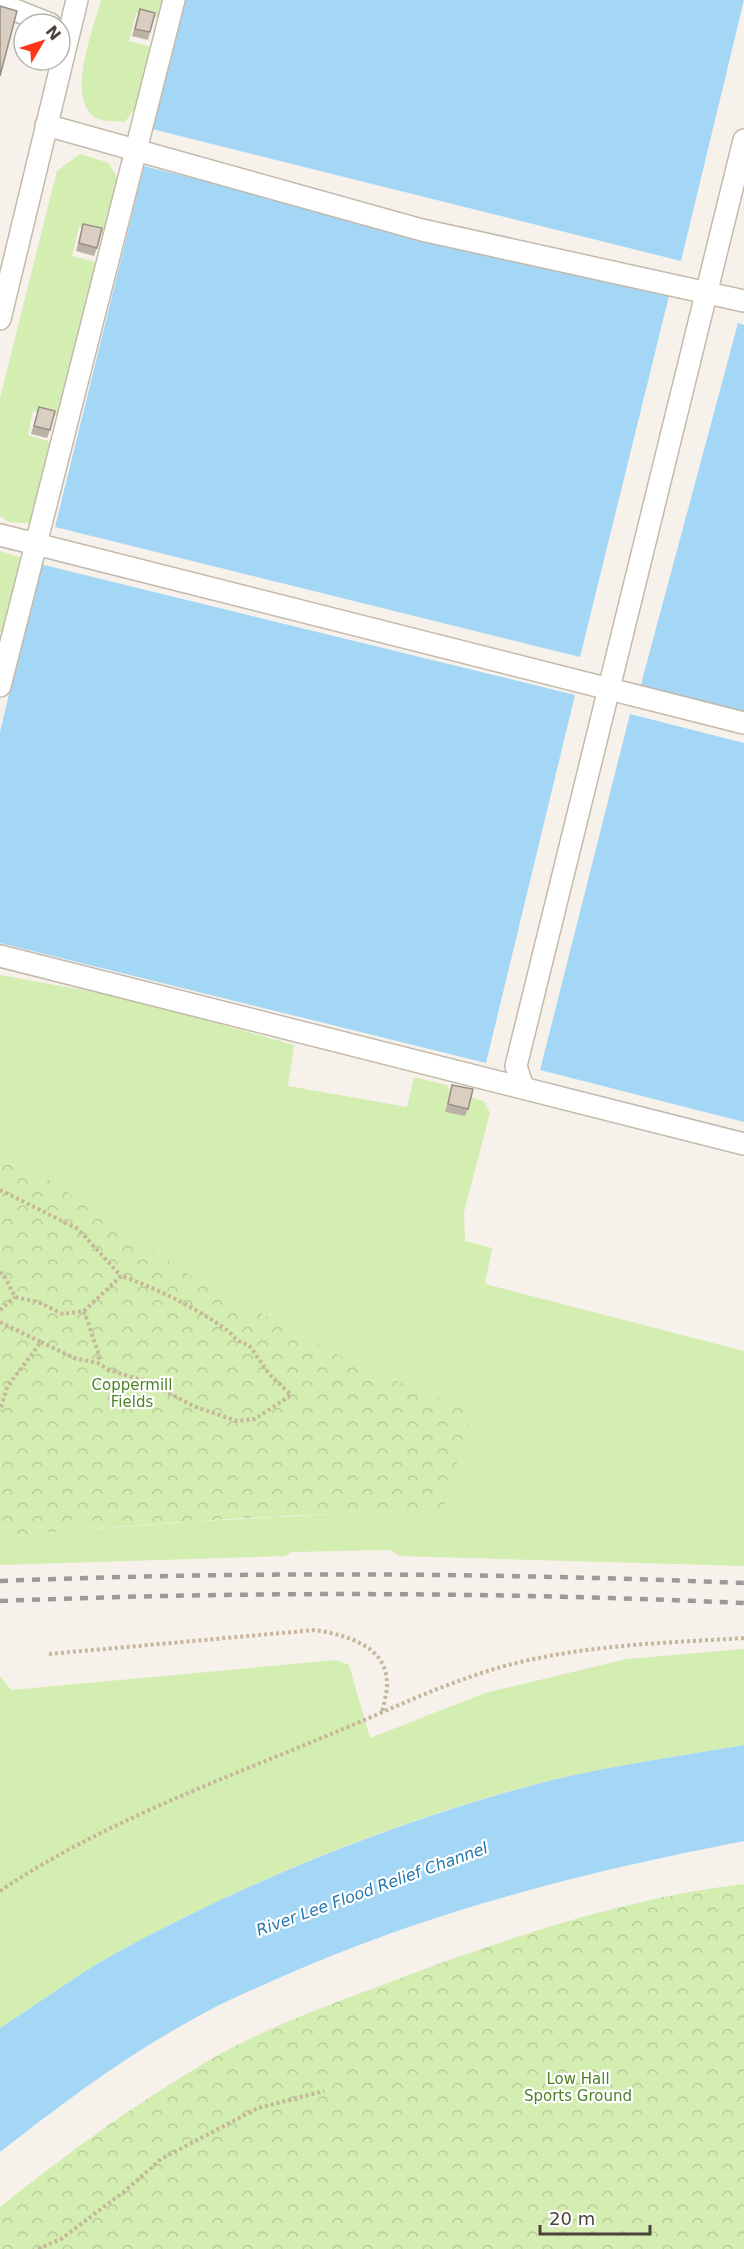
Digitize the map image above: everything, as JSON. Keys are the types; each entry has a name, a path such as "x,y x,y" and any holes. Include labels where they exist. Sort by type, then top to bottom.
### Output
{"lane":[{"path":"0,686 174,0"},
{"path":"0,4 20,12"},
{"path":"0,319 9,245 46,125 53,72"},
{"path":"46,125 422,230 744,301"},
{"path":"523,1087 516,1066 744,140"},
{"path":"0,535 744,723"},
{"path":"0,956 744,1143"}],"path":[{"path":"0,1190 78,1229 121,1276 148,1285 225,1328 236,1342 249,1346 269,1374 291,1395 255,1419 237,1421 193,1406 151,1383 109,1370 98,1363 74,1358 0,1322"},
{"path":"0,1272 4,1275 15,1297"},
{"path":"15,1297 38,1302 63,1314 84,1311 121,1276"},
{"path":"0,1310 15,1297"},
{"path":"84,1311 99,1355 98,1363"},
{"path":"0,1411 7,1387 41,1342"},
{"path":"49,1654 315,1630 346,1635 369,1648 384,1665 387,1684 382,1713"},
{"path":"0,1891 90,1840 186,1795 382,1713 501,1667 590,1648 744,1638"},
{"path":"38,2249 61,2239 125,2192 161,2159 258,2108 324,2091"}],"green space":[{"path":"101,0 163,0 158,18 136,13 129,41 151,47 136,107 125,122 102,120 90,113 84,100 82,84 87,47"},
{"path":"80,154 109,163 120,183 107,234 79,227 72,256 99,263 61,417 33,411 28,435 55,443 35,524 9,522 0,516 0,398 57,171"},
{"path":"0,551 23,558 4,633 0,632"},
{"path":"0,975 133,999 294,1045 288,1086 407,1107 414,1077 447,1085 450,1092 445,1112 465,1116 470,1097 484,1101 490,1113 464,1212 465,1241 492,1248 485,1284 744,1351 744,1566 400,1556 390,1550 292,1552 285,1556 0,1565 0,1536 203,1521 374,1512 0,1390"},
{"name":"Coppermill Fields","path":"0,1147 196,1279 357,1365 472,1412 442,1513 276,1516 0,1536"},
{"path":"744,1649 744,1745 624,1765 552,1780 439,1812 383,1832 273,1876 166,1927 99,1963 0,2028 0,1676 11,1690 336,1660 349,1665 370,1738 485,1693 627,1659"},
{"name":"Low Hall Sports Ground","path":"744,1884 744,2249 0,2249 0,2207 128,2112 181,2077 253,2037 347,1998 523,1935 611,1909 699,1890"}],"water":[{"path":"184,0 744,0 681,261 152,129"},
{"path":"144,166 669,296 580,657 55,527"},
{"path":"738,323 744,325 744,714 640,688"},
{"path":"40,564 575,695 486,1063 0,943 0,732"},
{"path":"630,714 744,743 744,1122 540,1070"},
{"name":"River Lee Flood Relief Channel","path":"744,1745 744,1841 578,1877 469,1907 309,1965 216,2007 161,2037 90,2084 0,2152 0,2028 114,1954 273,1876 383,1832 439,1813 552,1780 624,1765"}],"building":[{"path":"0,6 17,11 12,12 12,30 0,76"},
{"path":"140,9 155,13 150,32 135,29"},
{"path":"83,224 102,228 97,248 79,243"},
{"path":"39,407 55,411 50,430 34,426"},
{"path":"452,1085 473,1089 468,1109 448,1104"}],"railway":[{"path":"0,1581 372,1574 744,1583"},
{"path":"0,1601 372,1594 744,1603"}]}
